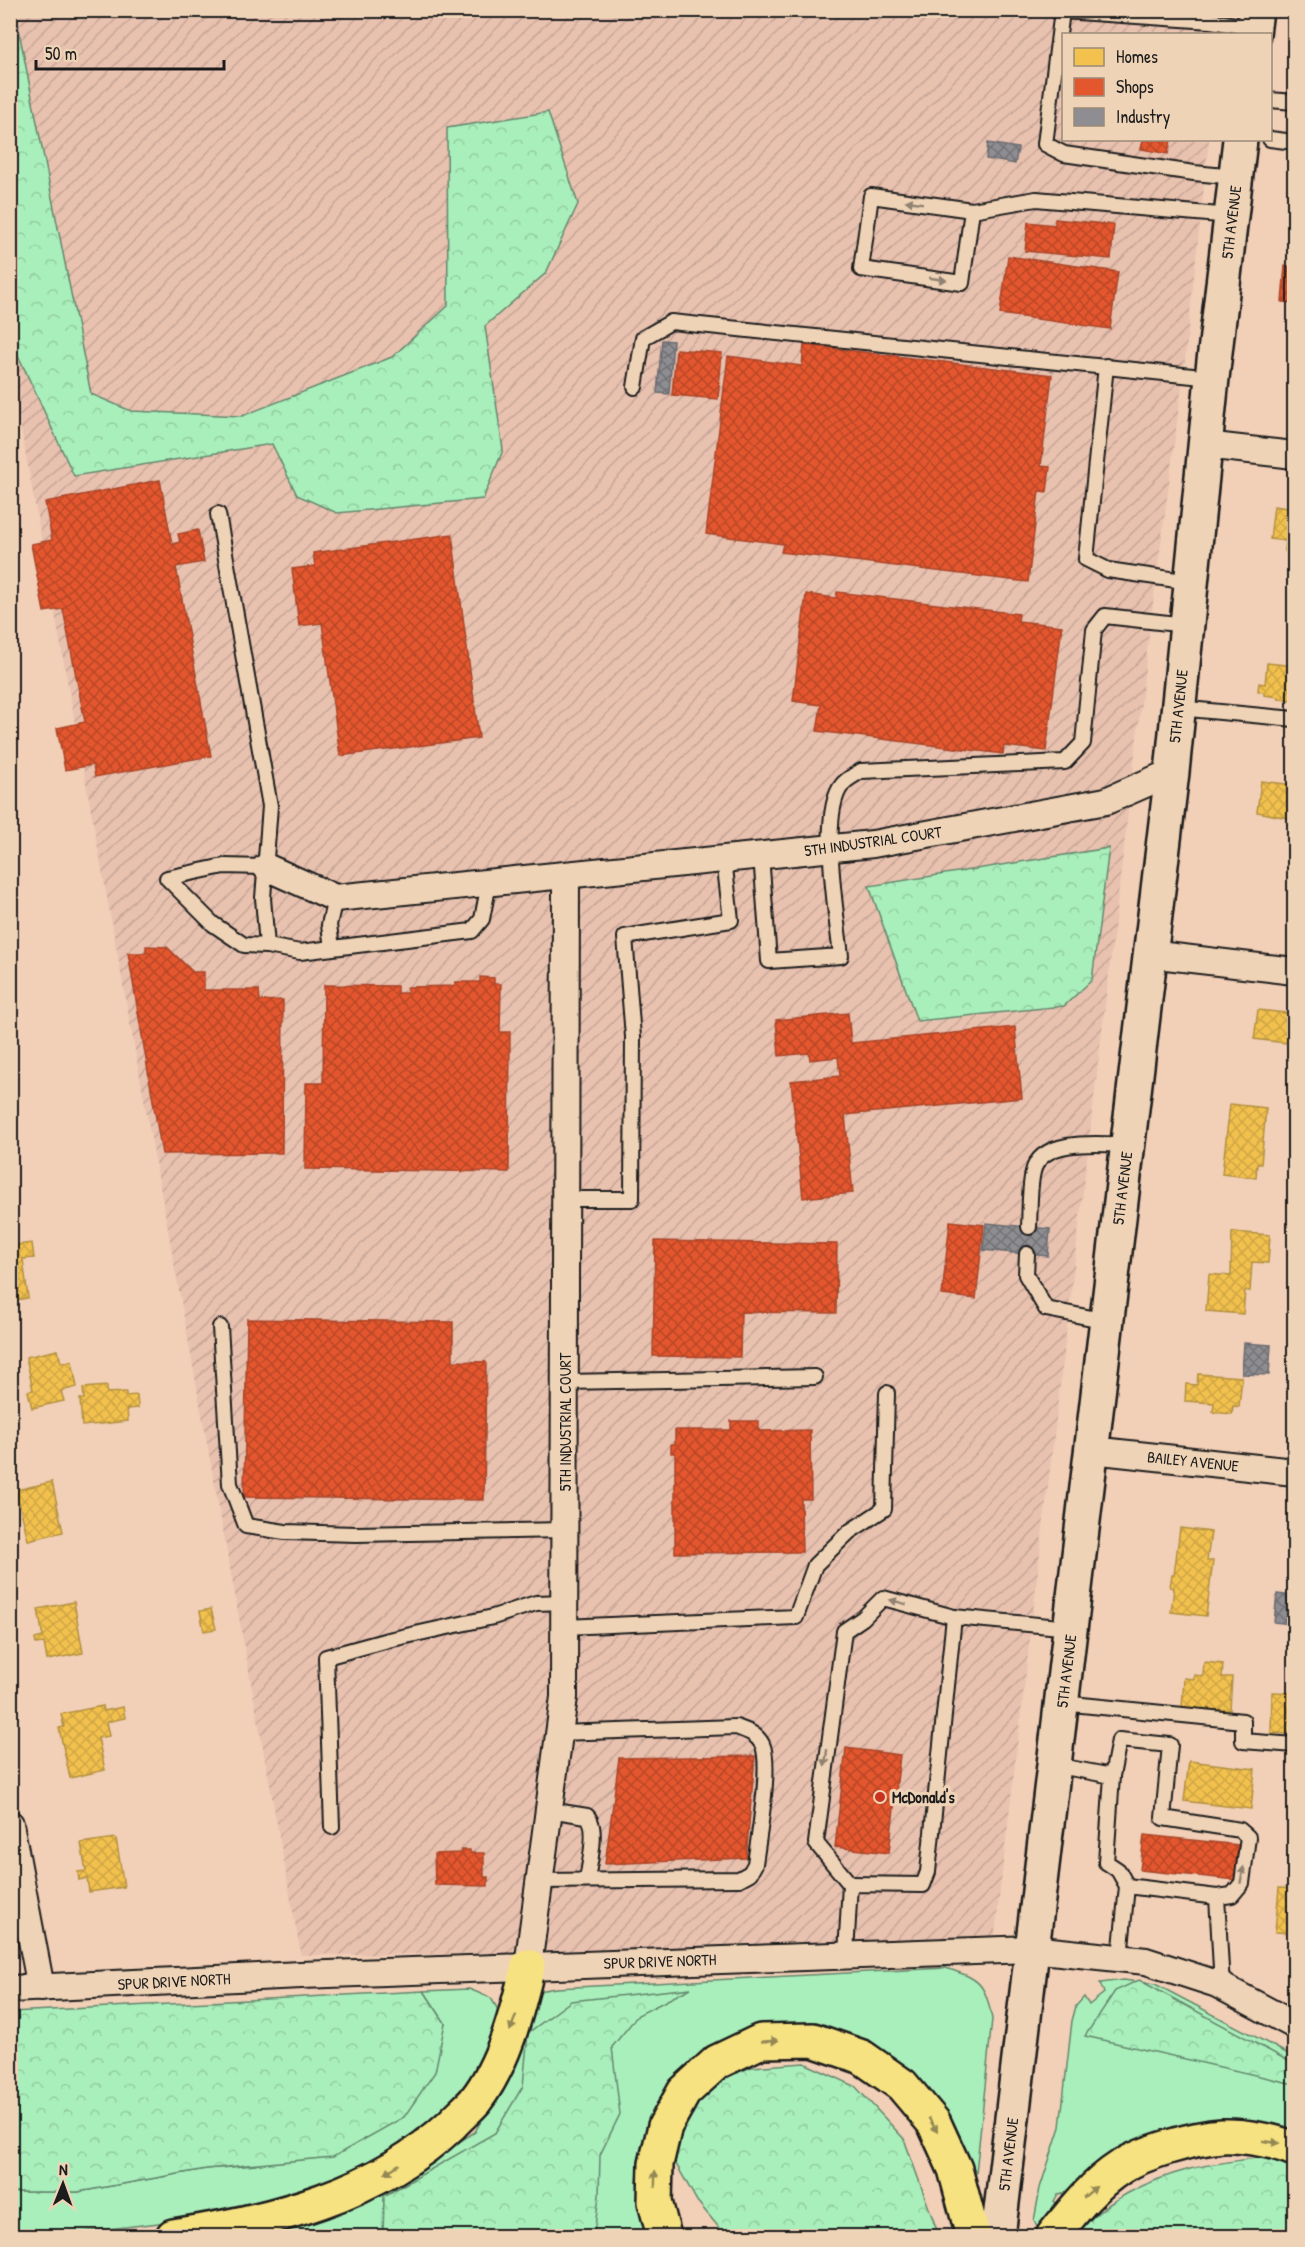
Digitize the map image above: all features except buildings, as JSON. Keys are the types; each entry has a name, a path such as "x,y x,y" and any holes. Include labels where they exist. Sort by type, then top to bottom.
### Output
{"highway":[{"path":"173,2236 216,2230 307,2207 373,2181 430,2144 475,2101 500,2058 517,2013 528,1966"},
{"path":"664,2236 655,2202 656,2164 665,2126 684,2092 717,2062 761,2041 813,2040 870,2062 902,2085 934,2123 955,2169 973,2236"},
{"path":"1053,2236 1082,2199 1121,2167 1170,2146 1222,2136 1279,2142 1294,2149"}],"main road":[{"name":"5TH AVENUE","path":"998,2236 1172,772 1212,378 1240,141"}],"street":[{"path":"1205,445 1294,455"},
{"name":"5TH INDUSTRIAL COURT","path":"266,867 335,898 873,844 1106,801 1172,772"},
{"name":"5TH INDUSTRIAL COURT","path":"528,1966 564,1696 566,875"},
{"path":"1149,954 1294,971"},
{"name":"BAILEY AVENUE","path":"1092,1450 1294,1472"},
{"path":"10,1824 41,1988"},
{"name":"SPUR DRIVE NORTH","path":"10,1989 528,1966 1032,1948 1146,1961 1222,1987 1294,2025"}],"lane":[{"path":"1236,177 1064,154 1045,144 1062,11 1254,24"},
{"path":"1272,100 1294,102"},
{"path":"1272,139 1294,142"},
{"path":"972,210 962,283 861,269 871,196 972,210 1036,199 1232,216"},
{"path":"635,387 643,338 671,322 1212,378"},
{"path":"1106,366 1086,559 1108,570 1191,582"},
{"path":"218,514 270,807 263,898 267,946"},
{"path":"761,855 769,961 841,956 831,848 834,801 842,784 861,771 1065,762 1083,743 1094,630 1105,616 1186,625"},
{"path":"1178,708 1294,719"},
{"path":"565,1199 632,1199 633,1037 626,937 731,920 724,859"},
{"path":"266,867 224,866 166,878 213,924 244,945 267,946 300,952 472,931 482,919 489,883"},
{"path":"332,948 329,925 335,898"},
{"path":"1029,1227 1033,1170 1041,1156 1063,1147 1080,1144 1127,1145"},
{"path":"1027,1254 1026,1275 1046,1309 1107,1321"},
{"path":"220,1328 230,1484 246,1526 285,1532 356,1534 564,1530"},
{"path":"565,1382 815,1377"},
{"path":"332,1827 326,1657 388,1640 492,1617 536,1603 564,1615 796,1617 815,1565 849,1532 884,1509 887,1393"},
{"path":"846,1954 850,1884 816,1844 844,1630 863,1618 883,1598 954,1617 1071,1628"},
{"path":"850,1884 923,1885 928,1872 954,1617"},
{"path":"1062,1703 1243,1721 1243,1741 1294,1745"},
{"path":"539,1881 739,1879 750,1873 755,1864 766,1763 763,1745 754,1734 736,1727 559,1733"},
{"path":"1120,1958 1126,1886 1118,1870 1106,1862 1112,1776 1119,1740 1170,1745 1163,1818 1240,1830 1248,1837 1242,1883 1232,1895 1217,1897 1126,1886"},
{"path":"1054,1765 1112,1776"},
{"path":"549,1810 587,1816 591,1820 593,1830 587,1880"},
{"path":"1217,1897 1222,1987"}],"shaded area":[{"path":"10,11 1223,11 1221,33 1062,33 1062,141 1209,141 1183,377 1151,618 993,1949 301,1955 11,374"}],"green space":[{"path":"10,11 15,11 91,394 131,411 242,416 392,357 448,306 447,128 548,112 578,204 546,273 485,326 503,450 483,499 337,513 297,495 272,444 74,476 11,340"},
{"path":"1109,848 1092,980 1064,1006 917,1021 869,886"},
{"path":"946,1968 974,1979 979,1984 987,1997 992,2019 976,2173 966,2177 881,2052 845,2033 787,2025 675,2084 647,2123 637,2181 646,2236 230,2236 407,2175 475,2132 504,2078 538,1991 556,1988"},
{"path":"1123,1980 1155,1984 1294,2057 1294,2135 1148,2137 1111,2153 1062,2197 1063,2193 1058,2194 1054,2201 1057,2204 1044,2223 1037,2227 1034,2221 1040,2188 1060,2127 1072,2021 1076,2006 1084,1997 1089,2005 1104,1993 1100,1983"},
{"path":"1139,1980 1294,2064 1294,2084 1085,2036 1115,1991"},
{"path":"691,1988 638,2015 612,2047 620,2114 600,2155 599,2196 594,2234 590,2236 383,2236 384,2196 495,2133 523,2086 528,2033 571,2001"},
{"path":"469,1989 491,1998 503,2018 497,2048 446,2116 359,2171 209,2217 50,2236 11,2235 11,2192 78,2192 206,2169 256,2165 445,2023 424,1991"},
{"path":"424,1991 445,2023 435,2072 404,2117 333,2157 206,2169 78,2192 11,2192 11,2012"},
{"path":"804,2063 855,2086 904,2139 939,2236 726,2236 697,2201 675,2162 685,2105 715,2080 752,2067"},
{"path":"1263,2157 1294,2168 1294,2236 1077,2236 1086,2224 1112,2202 1159,2179 1190,2169"}],"place":[{"name":"McDonald's","path":"880,1797"}]}
